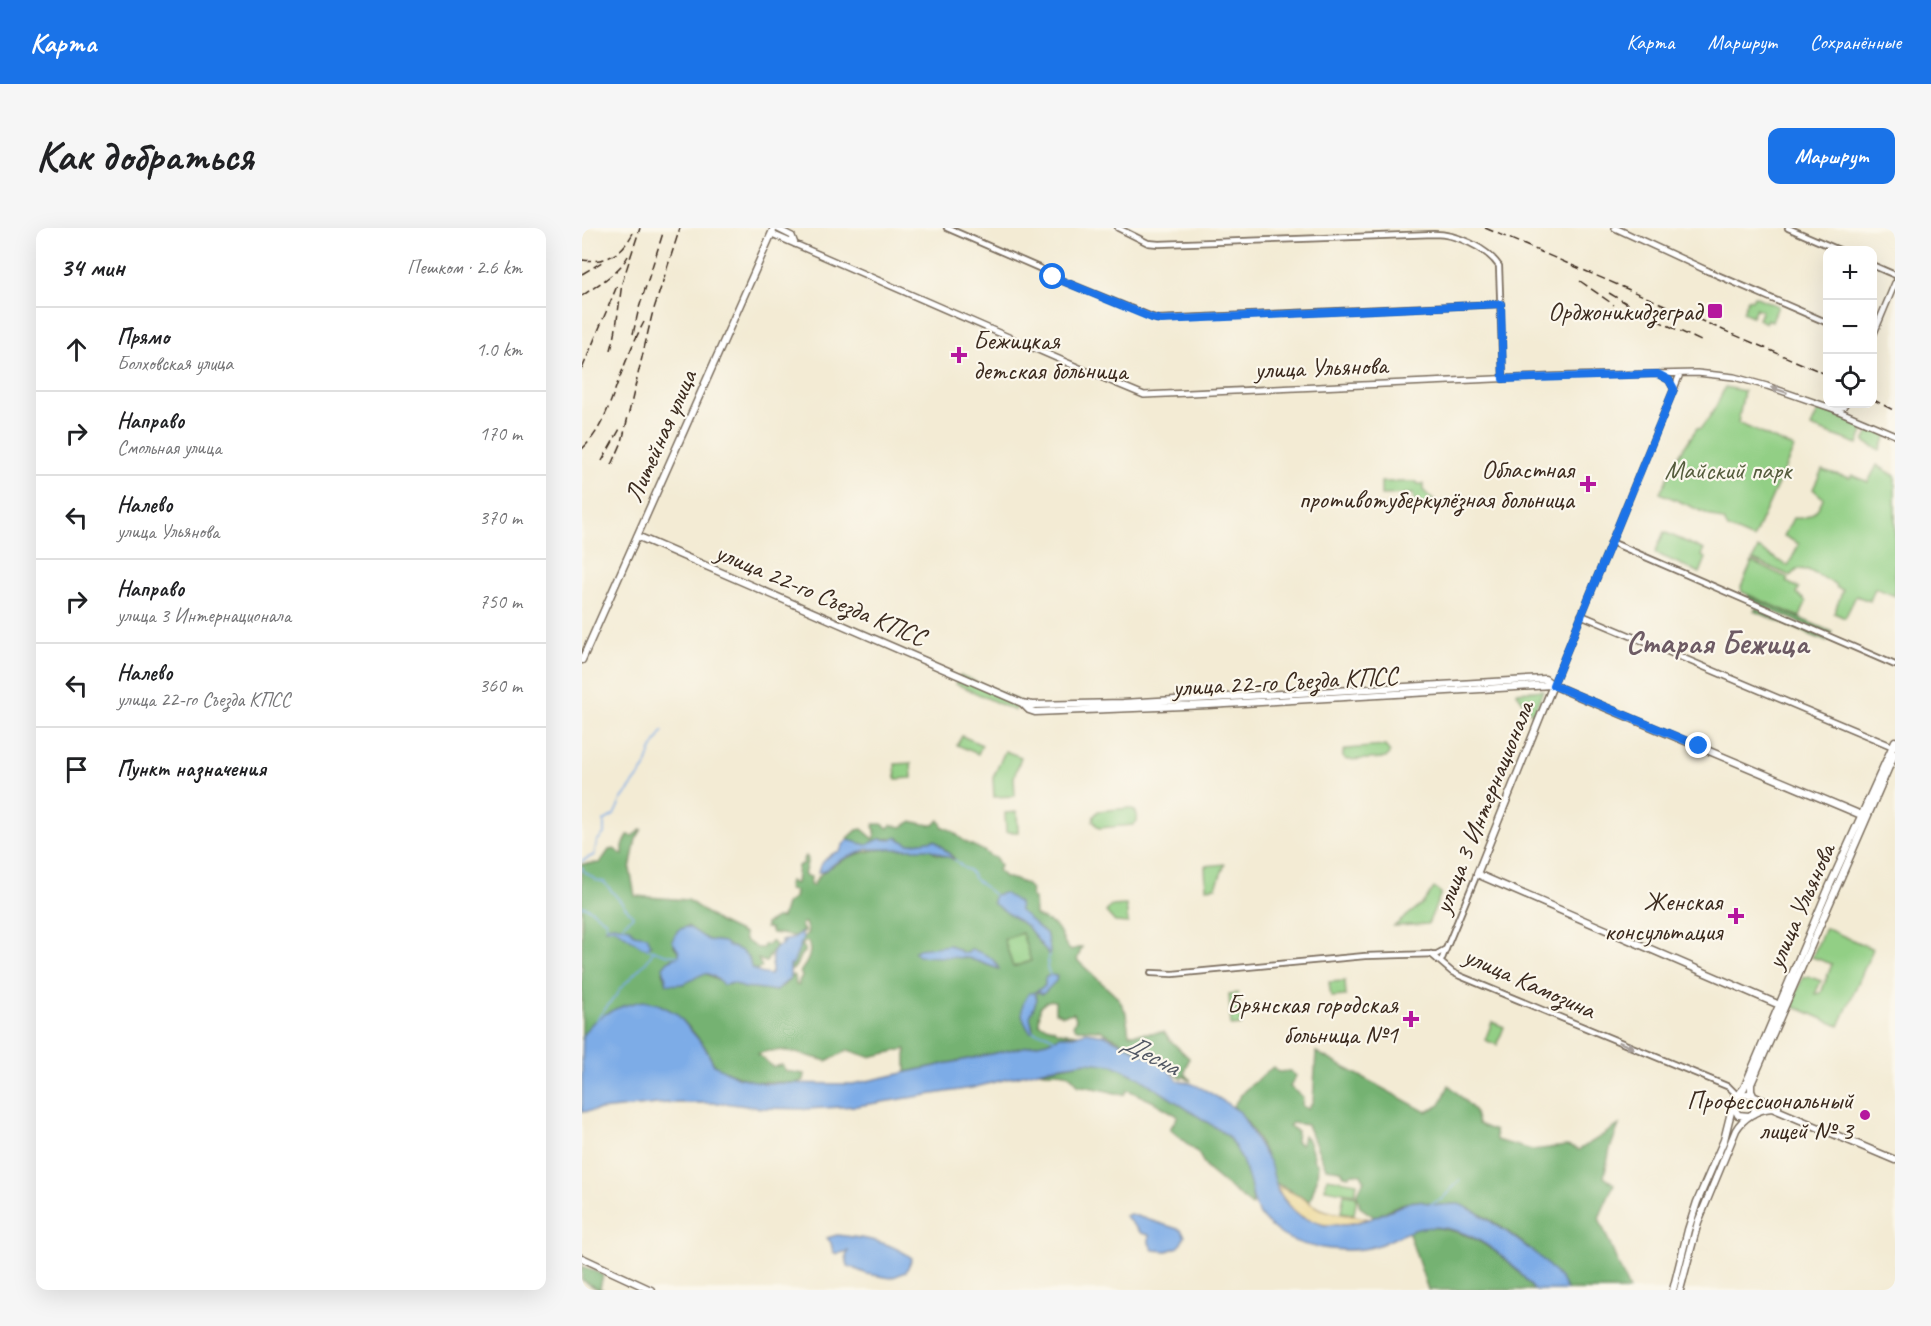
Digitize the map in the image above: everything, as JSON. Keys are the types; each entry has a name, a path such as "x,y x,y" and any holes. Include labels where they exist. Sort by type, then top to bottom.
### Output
{"main road":[{"path":"1615,228 1708,271"},
{"name":"улица Ульянова","path":"774,230 795,244 1139,394 1503,379 1712,374 1767,386 1834,409 1895,435"},
{"name":"Литейная улица","path":"582,660 774,230"},
{"path":"1877,326 1895,283"},
{"path":"1658,374 1669,380 1674,389"},
{"name":"улица 3 Интернационала","path":"1477,873 1680,374"},
{"path":"1844,408 1846,414"},
{"path":"646,516 648,521 645,533 651,542"},
{"name":"улица 22-го Съезда КПСС","path":"637,536 1022,703 1208,702 1545,679 1553,685 1864,816"},
{"path":"1581,615 1894,746"},
{"name":"улица Ульянова","path":"1753,1094 1751,1084 1894,746"},
{"name":"улица Ульянова","path":"1742,1091 1864,816"},
{"path":"1477,873 1775,1003"},
{"path":"1673,1290 1692,1216 1724,1140 1734,1102 1742,1091 1895,1158"},
{"path":"1680,1290 1694,1235 1710,1189 1736,1130 1751,1115 1756,1104 1753,1094"},
{"path":"1734,1102 1738,1115 1751,1115 1772,1108 1895,1158"},
{"path":"582,1260 642,1290"},
{"path":"582,1260 651,1290"}],"street":[{"path":"947,228 1039,268 1058,279 1157,319 1501,304"},
{"path":"1118,228 1148,243 1160,244 1444,234 1459,239 1493,258 1500,267 1503,379"},
{"path":"1788,228 1830,246"},
{"path":"1877,268 1895,275"},
{"path":"1708,271 1823,321"},
{"path":"1611,542 1895,665"},
{"name":"улица 3 Интернационала","path":"1441,961 1477,873"},
{"path":"1431,954 1446,950"},
{"name":"улица Камозина","path":"1151,973 1173,975 1400,953 1431,954 1452,972 1729,1087 1734,1092 1734,1102"}],"green space":[{"path":"1754,296 1778,306 1772,321 1767,319 1766,323 1758,319 1762,311 1756,308 1752,316 1743,312 1748,299 1752,300"},
{"name":"Майский парк","path":"1725,387 1744,391 1738,423 1794,448 1753,539 1728,528 1724,521 1660,493 1680,454 1697,428 1700,429 1711,414"},
{"path":"1820,407 1865,427 1858,444 1811,427"},
{"path":"1871,428 1887,435 1880,450 1864,442"},
{"path":"1877,465 1895,476 1895,596 1875,588 1870,601 1856,596 1845,618 1834,613 1843,590 1837,588 1835,584 1808,570 1798,569 1791,576 1753,560 1758,548 1788,566 1799,544 1784,536 1793,518 1808,516 1821,503 1823,498 1813,489 1822,470 1850,478 1852,475 1868,482"},
{"path":"1381,482 1423,484 1423,490 1436,503 1436,510 1427,510 1414,500 1413,494 1381,495"},
{"path":"1664,532 1704,550 1702,556 1706,558 1700,573 1655,553"},
{"path":"1752,562 1788,578 1786,582 1799,588 1797,593 1806,602 1800,617 1742,592 1741,587"},
{"path":"1748,596 1832,632 1830,635 1746,600"},
{"path":"1756,608 1828,639 1827,642 1754,611"},
{"path":"960,675 1018,701 1015,711 956,684"},
{"path":"1543,690 1533,715 1516,692"},
{"path":"962,736 982,745 978,754 957,745"},
{"path":"1385,746 1390,752 1386,758 1347,760 1343,757 1346,749"},
{"path":"1005,751 1021,757 1014,777 1015,796 994,797 993,778"},
{"path":"911,763 912,778 896,779 895,764"},
{"path":"1129,808 1137,815 1137,821 1133,825 1099,828 1093,821 1098,811"},
{"path":"1017,812 1018,832 1006,832 1005,813"},
{"path":"939,820 943,827 967,843 996,858 1000,866 998,870 1004,877 1027,885 1030,888 1031,897 1034,898 1035,915 1055,926 1070,950 1082,947 1077,960 1119,999 1126,1013 1129,1034 1164,1032 1189,1058 1185,1073 1191,1081 1100,1030 1077,1029 1073,1026 1076,1019 1074,1013 1063,1015 1055,1012 1055,1001 1046,1002 1040,1008 1039,1024 1059,1032 1078,1034 1060,1036 1047,1042 906,1072 906,1049 869,1057 848,1050 827,1061 784,1051 758,1054 773,1067 782,1065 786,1071 805,1074 804,1080 797,1083 751,1081 718,1068 688,1026 671,1011 651,1003 639,1003 610,1012 582,1038 582,864 600,863 609,850 614,849 623,855 623,846 628,835 632,836 642,829 636,839 630,869 635,896 688,900 719,922 744,934 745,940 757,948 763,948 771,941 776,945 766,962 758,959 762,967 756,970 751,967 749,958 740,950 724,942 708,940 688,926 678,930 674,946 679,956 668,961 663,972 667,984 684,984 698,975 707,974 726,985 734,983 744,988 775,991 793,975 796,985 799,985 802,976 800,972 810,954 806,941 802,945 804,952 794,968 790,969 799,944 808,932 805,923 801,926 804,931 794,936 772,933 770,928 766,928 766,924 776,918 782,918 786,904 794,898 795,891 789,890 788,885 790,881 796,883 798,866 804,863 806,856 808,859 804,875 811,877 810,885 813,886 819,876 840,861 864,852 889,849 930,849 937,854 954,858 935,840 908,844 899,838 880,839 866,845 848,840 857,830 862,829 874,839 874,824 882,824 888,828 891,825 902,827 912,821 934,825","holes":["1007,896 1014,901 1028,921 1046,933 1050,951 1048,954 1028,927 993,903 994,900","1022,933 1031,961 1013,967 1004,939","950,945 963,953 969,953 971,949 990,958 998,969 968,958 955,956 938,948","1050,975 1056,981 1035,994 1037,999 1030,1017 1033,1028 1030,1031 1022,1016 1033,993 1045,986 1045,978"]},
{"path":"1225,864 1216,887 1206,888 1205,866"},
{"path":"1434,888 1441,893 1428,924 1394,926 1423,903"},
{"path":"1126,905 1128,923 1115,922 1106,912 1111,906"},
{"path":"1825,928 1873,949 1839,1026 1791,1005 1803,977 1808,976 1821,981 1815,994 1821,993 1832,964 1812,957"},
{"path":"1023,933 1031,961 1013,967 1004,939"},
{"path":"1345,981 1346,996 1331,997 1329,982"},
{"path":"1238,993 1241,1025 1231,1026 1229,994"},
{"path":"1492,1022 1504,1027 1497,1045 1485,1040"},
{"path":"1316,1052 1426,1112 1440,1105 1449,1085 1474,1110 1478,1124 1495,1131 1496,1140 1532,1150 1567,1146 1579,1150 1619,1125 1610,1149 1604,1177 1614,1184 1599,1218 1629,1290 1567,1290 1549,1267 1521,1242 1490,1220 1460,1205 1436,1205 1412,1201 1374,1217 1360,1207 1357,1194 1364,1180 1361,1174 1352,1173 1349,1176 1344,1175 1341,1170 1326,1168 1307,1125 1292,1123 1289,1126 1297,1131 1296,1142 1301,1145 1303,1135 1307,1138 1313,1159 1318,1164 1317,1179 1310,1201 1274,1182 1259,1141 1233,1106 1244,1091 1273,1067 1278,1072 1290,1071 1296,1076 1290,1087 1303,1097 1302,1106 1308,1109 1313,1102"},
{"path":"1087,1062 1113,1065 1138,1077 1227,1135 1247,1169 1253,1205 1207,1169 1198,1153 1170,1129 1178,1116 1128,1090 1124,1095 1079,1086 1074,1079 1064,1073 1039,1071"},
{"path":"1327,1178 1357,1183 1355,1194 1325,1189"},
{"path":"1344,1194 1357,1196 1354,1214 1341,1212"},
{"path":"1426,1227 1458,1233 1487,1246 1512,1266 1534,1290 1428,1290 1408,1231"},
{"path":"582,1266 603,1275 600,1288 603,1290 582,1280"}],"sand":[{"path":"1275,1185 1323,1210 1370,1219 1339,1225 1315,1223 1294,1211"}],"water":[{"path":"896,837 908,844 935,840 955,860 930,849 868,849 838,861 825,871 818,873 823,862 840,851 848,840 866,845 880,839 890,840"},
{"path":"1004,893 1019,903 1020,911 1046,933 1049,955 1028,927 993,903 994,895"},
{"path":"613,925 630,928 634,934 647,936 651,945 647,948 642,947 614,928 605,929"},
{"path":"686,927 708,940 724,942 740,950 749,958 751,967 760,973 770,975 773,953 781,945 781,940 783,944 800,933 803,938 793,964 790,965 790,978 776,991 744,988 734,983 723,985 716,978 705,974 682,984 667,984 663,967 668,961 679,956 672,941 678,930"},
{"path":"950,945 963,953 968,953 971,949 984,954 994,961 999,969 968,958 918,956 914,952 919,949"},
{"path":"1050,975 1057,976 1056,981 1044,993 1041,994 1038,991 1035,994 1037,999 1030,1017 1033,1032 1030,1032 1024,1022 1022,1008 1029,993 1045,986 1045,978"},
{"path":"643,1001 658,1004 676,1013 704,1046 714,1065 737,1077 764,1083 853,1084 1047,1042 1060,1036 1073,1036 1086,1032 1105,1035 1157,1061 1178,1081 1201,1088 1240,1112 1270,1163 1278,1192 1291,1209 1301,1217 1324,1225 1346,1225 1370,1219 1409,1202 1418,1201 1438,1205 1459,1204 1504,1230 1540,1257 1561,1279 1567,1290 1534,1290 1513,1266 1486,1244 1471,1236 1439,1228 1417,1229 1376,1246 1353,1250 1313,1246 1288,1238 1270,1226 1259,1214 1243,1164 1227,1135 1138,1077 1113,1065 1087,1062 1050,1068 972,1088 857,1106 807,1109 761,1108 724,1103 667,1103 582,1112 583,1036 593,1022 608,1012"},
{"path":"1130,1214 1181,1230 1185,1236 1179,1247 1167,1251 1153,1250 1149,1243 1149,1235 1141,1233 1125,1216"},
{"path":"837,1235 886,1244 912,1258 906,1272 891,1278 867,1274 848,1266 846,1257 848,1251 837,1254 833,1252 827,1238"}],"waterway":[{"path":"582,861 594,855 597,841 604,834 604,821 614,815 621,800 645,768 651,751 663,731"},
{"path":"955,860 969,870 974,878 994,895"},
{"path":"582,867 596,880 604,882 633,916 622,926"},
{"path":"582,906 605,920 607,926"},
{"path":"647,948 679,956"},
{"path":"619,990 648,960 654,950"},
{"path":"1049,955 1047,968 1050,975"},
{"path":"596,1020 619,992"},
{"path":"1033,1032 1046,1034 1055,1039"},
{"path":"1431,1204 1442,1199 1460,1180"}],"railway":[{"path":"611,350 622,283 640,228"},
{"path":"612,465 622,442 652,315 680,228"},
{"path":"1485,228 1823,373"},
{"path":"582,260 591,261 612,256 623,247 633,233"},
{"path":"633,334 663,233"},
{"path":"582,296 613,273 628,256"},
{"path":"582,274 602,262"},
{"path":"1580,281 1614,305"},
{"path":"582,369 617,286"},
{"path":"1609,293 1650,317 1701,341"},
{"path":"582,449 602,422 644,322"},
{"path":"1877,402 1895,411"},
{"path":"602,461 621,427"}],"place":[{"name":"Орджоникидзеград","path":"1715,311"},
{"name":"Бежицкая детская больница","path":"959,355"},
{"name":"Областная противотуберкулёзная больница","path":"1588,484"},
{"name":"Женская консультация","path":"1736,916"},
{"name":"Брянская городская больница №1","path":"1411,1019"},
{"name":"Профессиональный лицей № 3","path":"1865,1115"}],"district":[{"name":"Cтарая Бежица","path":"1717,642"}],"route":[{"path":"1053,277 1161,320 1207,316 1501,304 1503,379 1658,374 1667,378 1674,389 1553,685 1699,746"}],"water label":[{"name":"Десна","path":"1151,1054"}]}
